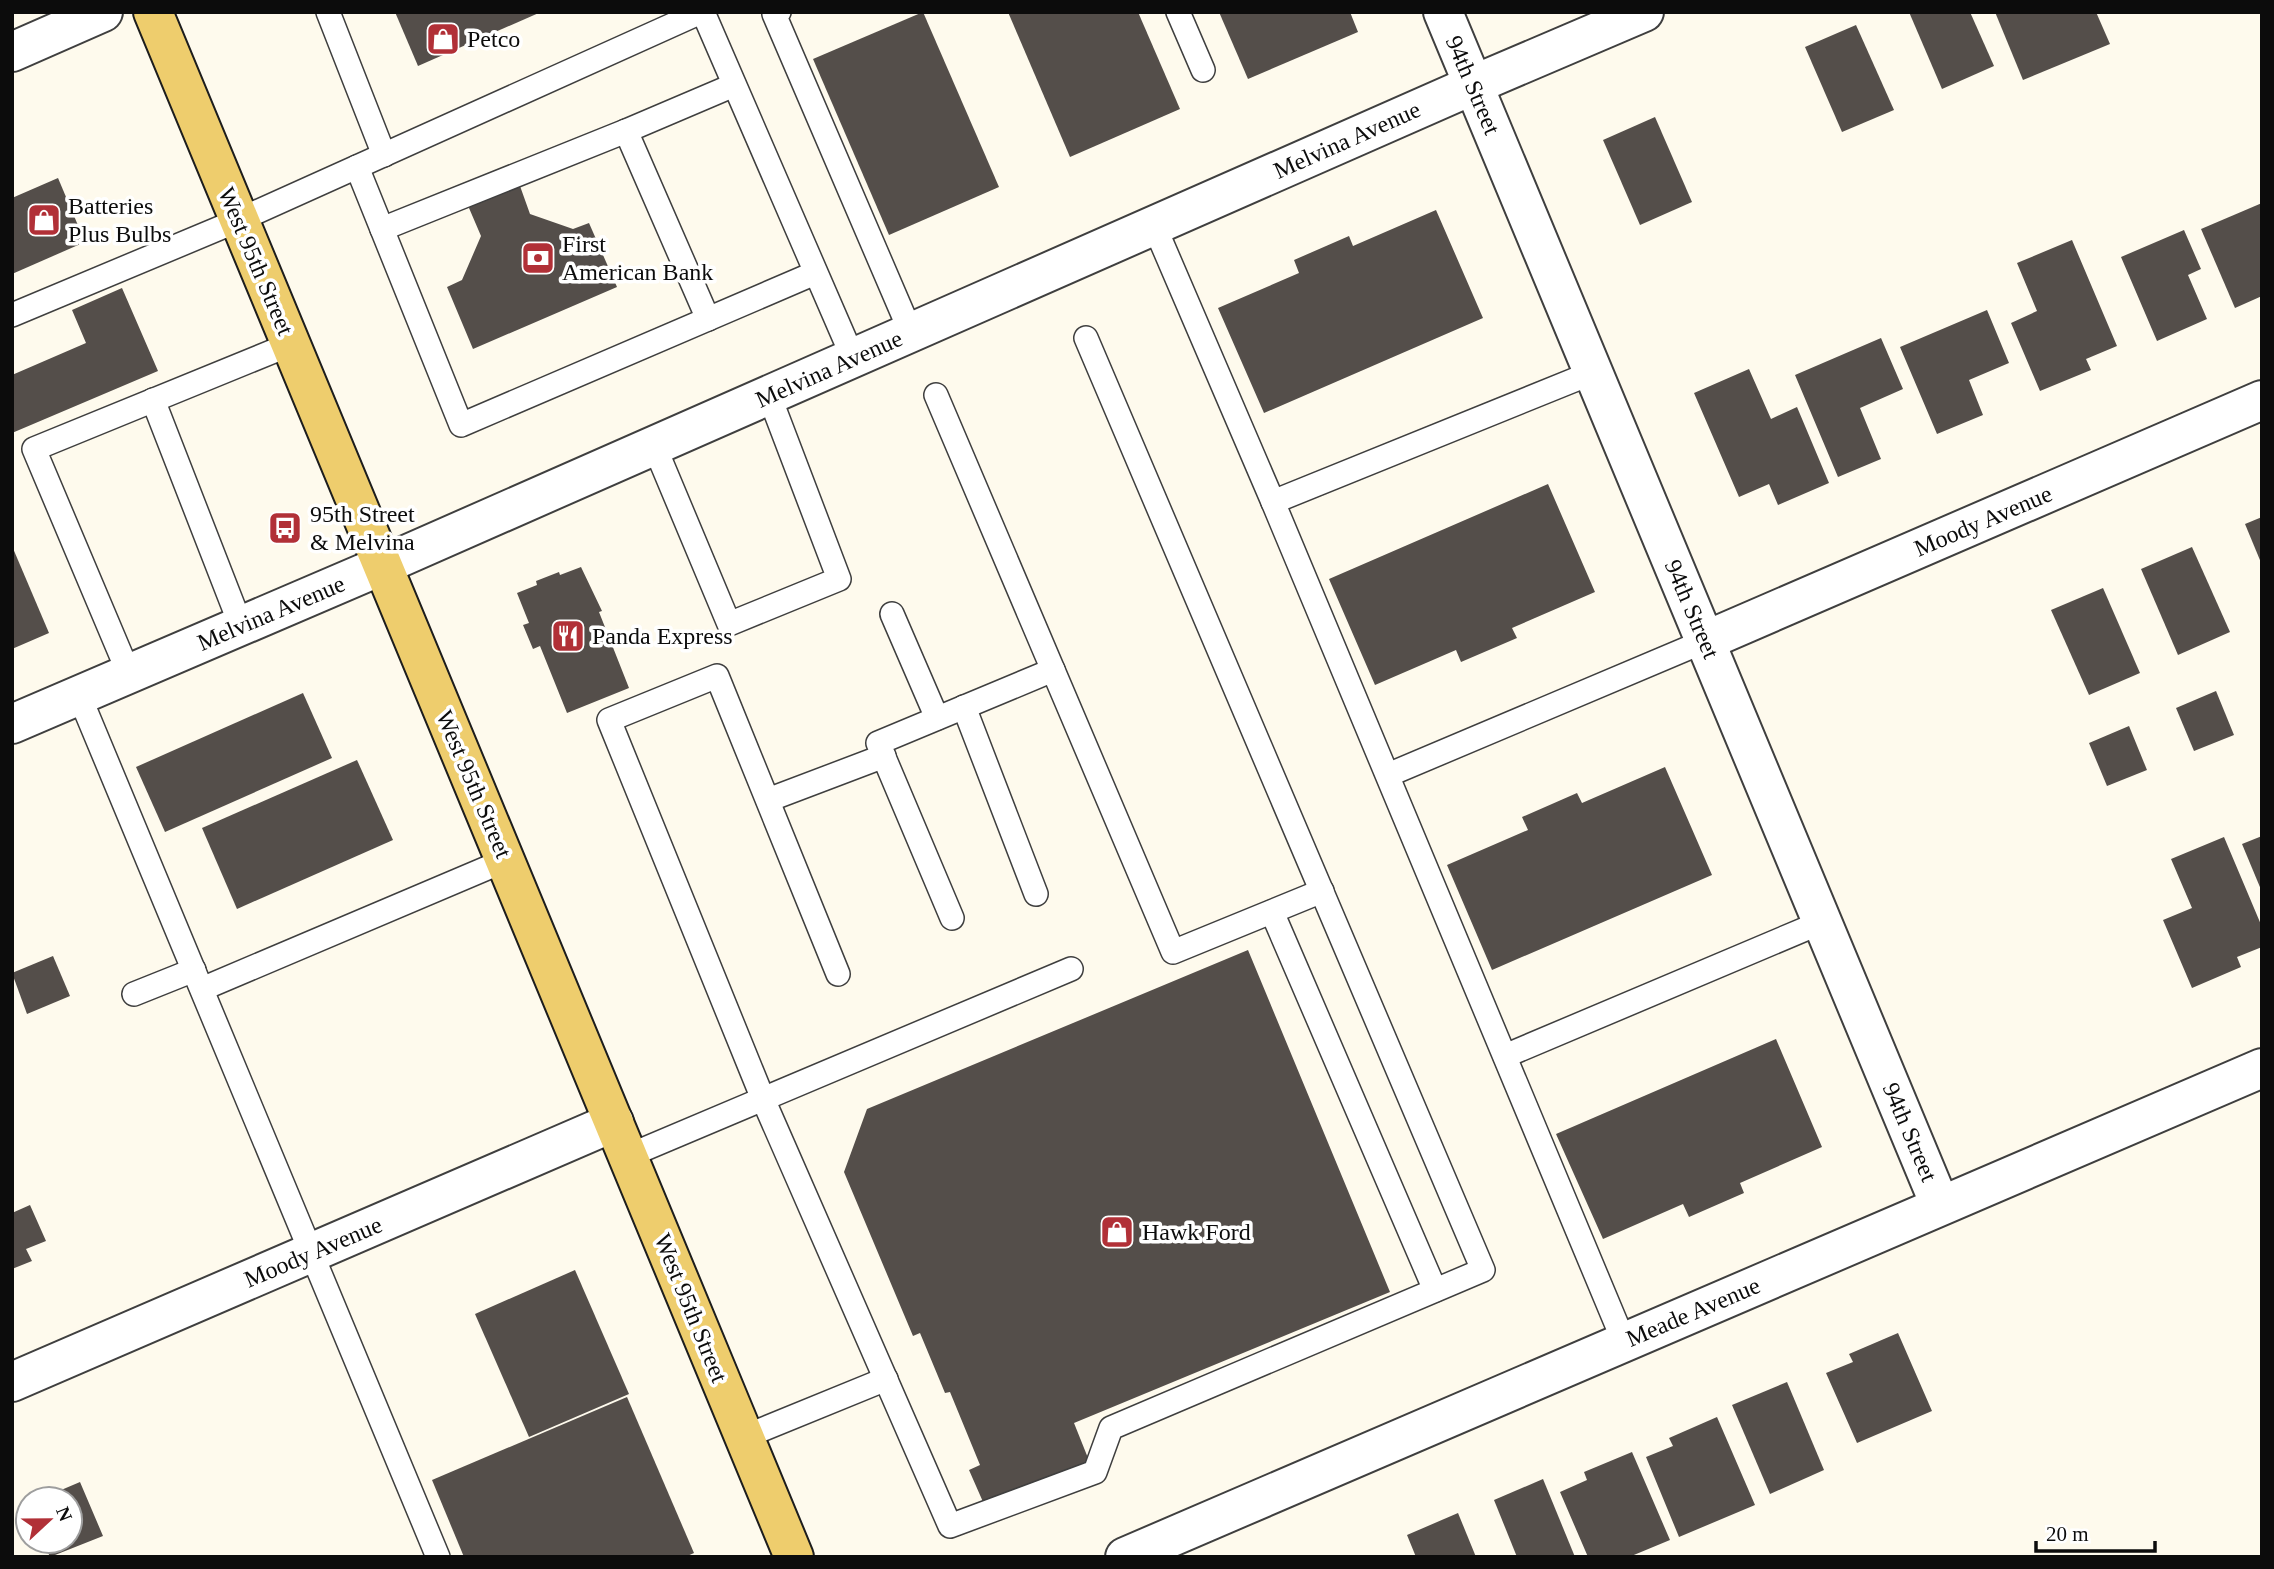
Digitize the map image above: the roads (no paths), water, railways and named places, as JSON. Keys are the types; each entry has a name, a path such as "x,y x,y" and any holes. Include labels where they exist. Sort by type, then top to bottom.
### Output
{"main road":[{"name":"West 95th Street","path":"153,12 794,1557"}],"street":[{"path":"12,52 103,12"},
{"name":"94th Street","path":"1443,12 1940,1205"},
{"name":"Melvina Avenue","path":"12,724 383,565 1644,12"},
{"name":"Moody Avenue","path":"1705,641 2262,400"},
{"name":"Meade Avenue","path":"1125,1557 1165,1549 1624,1342 2262,1068"},
{"name":"Moody Avenue","path":"12,1382 312,1253 621,1139"}],"lane":[{"path":"328,12 384,155"},
{"path":"12,315 239,220 702,12 853,358"},
{"path":"1178,12 1203,70"},
{"path":"775,13 911,332"},
{"path":"382,229 734,85"},
{"path":"626,131 708,319"},
{"path":"357,167 461,425 815,273"},
{"path":"1154,225 1388,775 1624,1342"},
{"path":"838,975 717,676 609,720 764,1099 950,1526 1095,1472 1111,1428 1483,1270 1086,338"},
{"path":"129,674 33,449 291,344"},
{"path":"1273,502 1594,372"},
{"path":"654,446 729,624 839,579 769,395"},
{"path":"936,395 1173,951 1322,891"},
{"path":"153,400 241,626"},
{"path":"892,614 937,718"},
{"path":"1388,775 1705,641"},
{"path":"952,918 878,743 1053,670"},
{"path":"79,695 438,1557"},
{"path":"964,707 1036,894"},
{"path":"768,800 884,756"},
{"path":"134,994 198,979 506,860"},
{"path":"1272,912 1435,1290"},
{"path":"1505,1056 1822,922"},
{"path":"621,1139 764,1099 1071,968"},
{"path":"744,1437 886,1379"}],"place":[{"name":"Petco","path":"443,39"},
{"name":"Batteries Plus Bulbs","path":"44,220"},
{"name":"First American Bank","path":"538,258"},
{"name":"95th Street & Melvina","path":"285,528"},
{"name":"Panda Express","path":"568,636"},
{"name":"Hawk Ford","path":"1117,1232"}]}
